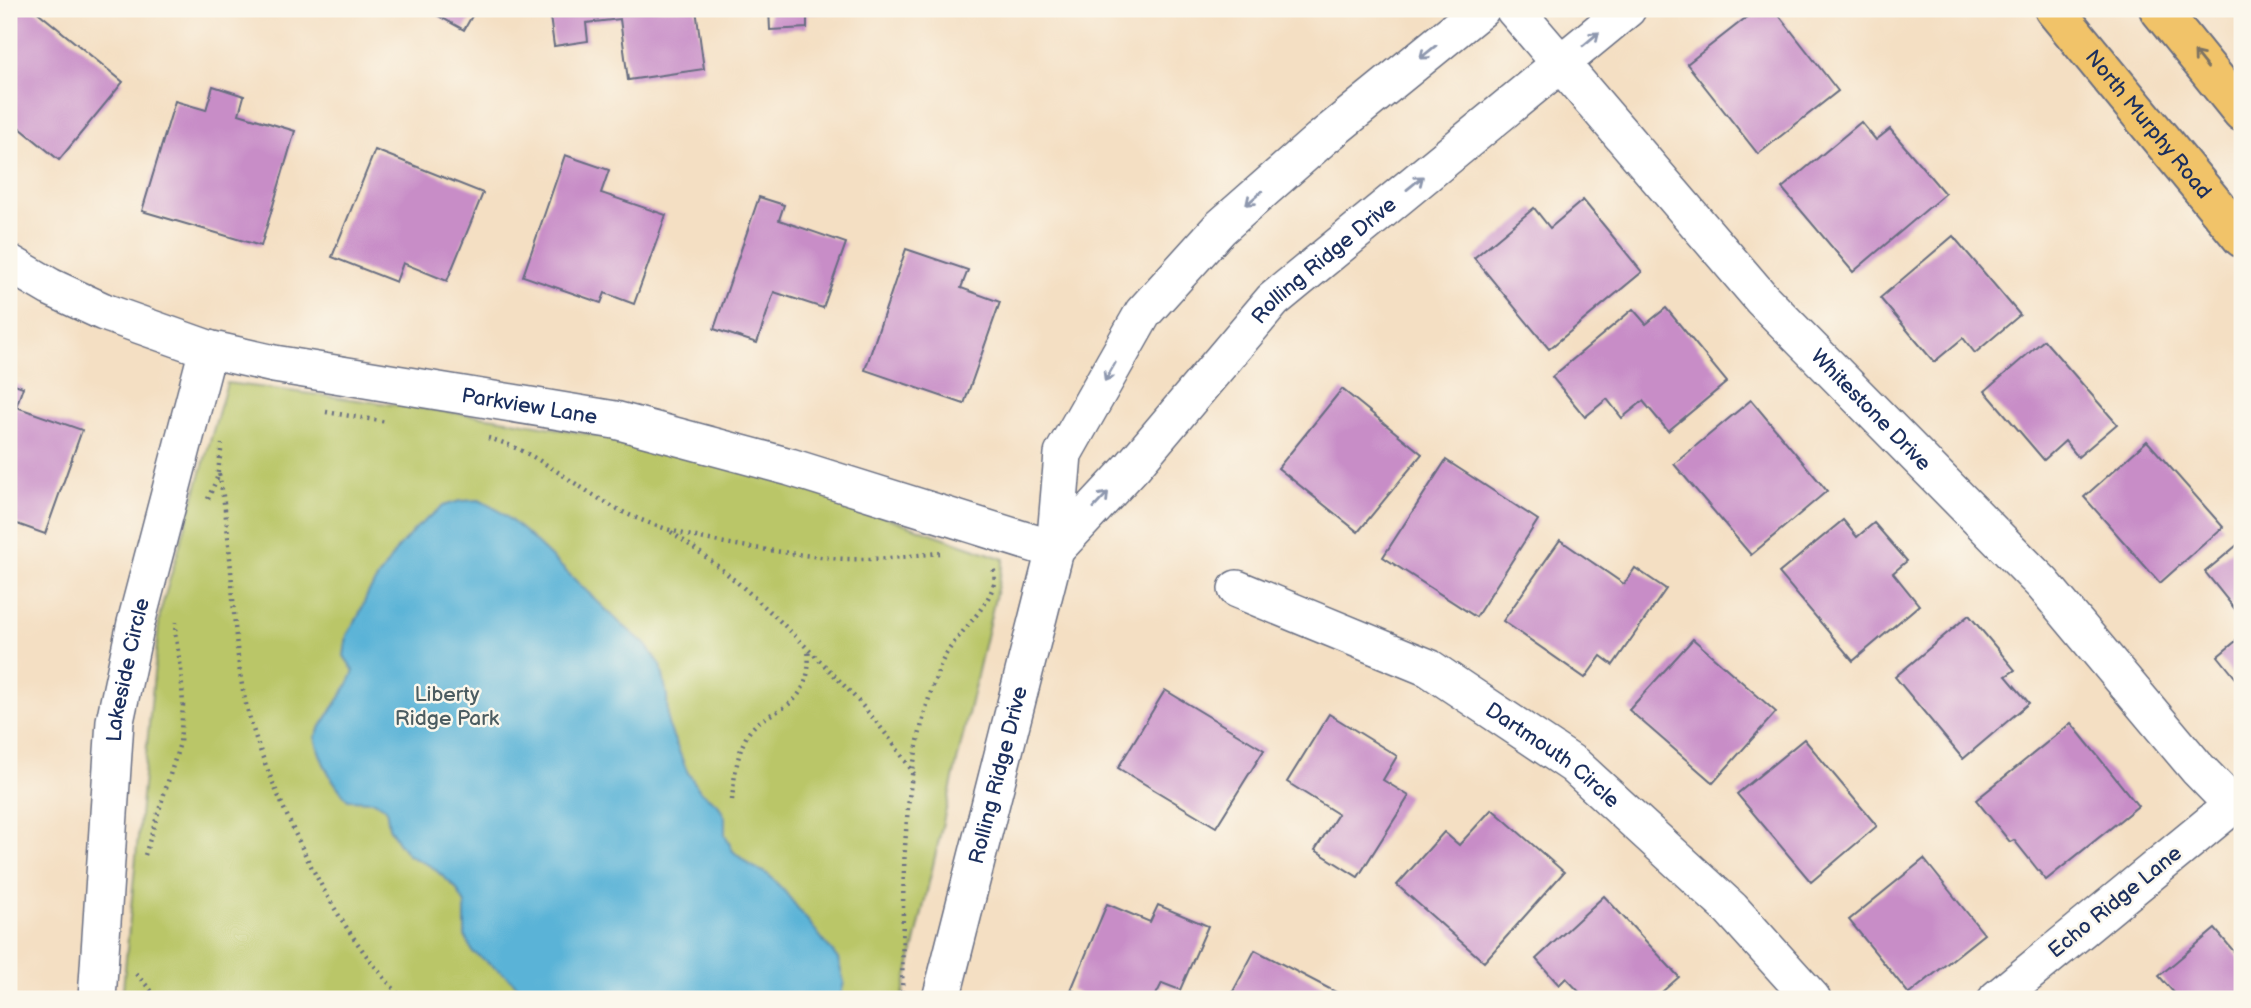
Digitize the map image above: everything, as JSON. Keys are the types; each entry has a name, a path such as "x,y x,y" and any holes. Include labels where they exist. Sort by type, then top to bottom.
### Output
{"main road":[{"name":"North Murphy Road","path":"2054,9 2242,238"},
{"path":"2159,9 2242,112"}],"street":[{"name":"Rolling Ridge Drive","path":"941,999 1055,550 1063,454 1143,313 1220,228 1321,140 1481,9"},
{"name":"Whitestone Drive","path":"1514,9 1762,299 2043,584 2197,768 2233,805"},
{"name":"Rolling Ridge Drive","path":"1055,550 1133,466 1273,300 1627,9"},
{"name":"Parkview Lane","path":"9,262 50,286 104,312 208,349 274,364 615,420 790,467 1055,550"},
{"name":"Lakeside Circle","path":"97,999 115,721 136,623 208,349"},
{"name":"Dartmouth Circle","path":"1237,589 1429,668 1574,765 1731,909 1812,999"},
{"name":"Echo Ridge Lane","path":"1997,999 2233,805"}],"path":[{"path":"324,412 397,424"},
{"path":"481,437 503,442 529,455 604,502 640,520 699,538 818,557 865,559 946,553"},
{"path":"208,501 219,472 223,439"},
{"path":"219,472 226,505 239,665 248,717 270,776 325,895 373,967 403,999"},
{"path":"665,528 730,574 808,648 876,720 914,774"},
{"path":"902,999 904,859 914,774 926,705 943,660 994,590 995,569 986,561"},
{"path":"145,856 180,743 183,706 181,668 175,633 176,619"},
{"path":"732,800 734,779 748,733 756,723 794,700 803,689 808,678 808,648"},
{"path":"134,972 159,999"}],"green space":[{"name":"Liberty Ridge Park","path":"227,383 495,418 624,440 781,480 1004,559 902,999 122,999 160,613"}],"water":[{"path":"479,500 498,510 525,532 644,643 661,665 667,696 668,724 687,771 700,791 718,804 725,817 725,835 733,851 748,864 769,875 838,959 844,982 840,999 526,999 521,989 508,977 473,952 465,936 465,904 456,888 431,866 409,856 389,827 386,808 374,801 348,800 337,785 327,771 315,737 354,671 344,656 347,635 368,593 397,549 416,528 443,506 460,501"}],"building":[{"path":"14,9 34,9 123,82 59,160 9,119 9,15"},
{"path":"426,9 476,9 464,30"},
{"path":"549,9 696,9 704,69 628,80 620,19 586,23 588,41 554,46"},
{"path":"769,9 859,11 807,14 807,28 770,30"},
{"path":"1757,9 1774,9 1838,91 1758,154 1687,64"},
{"path":"213,86 244,96 239,114 295,131 261,246 142,211 175,101 206,110"},
{"path":"1861,122 1876,140 1890,129 1945,194 1853,272 1782,188"},
{"path":"375,150 483,193 447,281 403,263 396,282 332,257"},
{"path":"565,155 609,170 601,193 666,215 634,304 605,293 601,303 523,276"},
{"path":"759,197 784,205 779,220 846,243 823,308 774,292 757,343 714,329"},
{"path":"1583,200 1642,272 1549,349 1474,258 1534,208 1550,228"},
{"path":"1953,236 2020,315 1975,353 1963,338 1934,362 1880,298"},
{"path":"906,249 968,270 961,288 1000,302 964,404 865,370"},
{"path":"1666,308 1727,382 1668,431 1643,401 1622,418 1607,399 1585,417 1552,377 1633,309 1646,324"},
{"path":"2044,340 2117,424 2078,457 2065,441 2044,460 1985,391"},
{"path":"9,382 23,387 16,407 82,430 45,534 9,521"},
{"path":"1342,389 1422,454 1358,532 1278,468"},
{"path":"1751,400 1827,491 1751,555 1674,464"},
{"path":"2147,441 2223,527 2160,583 2084,497"},
{"path":"1446,460 1538,520 1476,617 1383,557"},
{"path":"1843,520 1857,537 1874,523 1907,561 1893,573 1919,605 1853,661 1779,573"},
{"path":"1560,540 1624,584 1635,568 1666,589 1613,665 1601,656 1585,678 1503,621"},
{"path":"2242,541 2242,618 2205,572"},
{"path":"1969,615 2015,670 2006,676 2029,703 1963,759 1895,677"},
{"path":"2242,636 2242,686 2218,656"},
{"path":"1693,639 1776,712 1713,783 1629,710"},
{"path":"1165,690 1264,750 1216,827 1118,768"},
{"path":"1329,714 1397,756 1383,780 1409,796 1358,877 1315,850 1338,814 1287,782"},
{"path":"2071,723 2138,806 2046,880 2014,840 2010,842 1976,800"},
{"path":"1804,739 1877,826 1811,882 1737,794"},
{"path":"1492,809 1564,872 1484,962 1397,885 1444,832 1459,845"},
{"path":"1924,859 1984,934 1909,994 1849,920"},
{"path":"1604,896 1679,977 1654,999 1586,999 1566,978 1559,985 1536,959"},
{"path":"1107,904 1150,922 1158,905 1208,926 1180,990 1162,983 1154,999 1092,999 1071,990"},
{"path":"2215,929 2242,961 2242,999 2171,999 2176,995 2159,976"},
{"path":"1255,950 1349,999 1229,999"}]}
